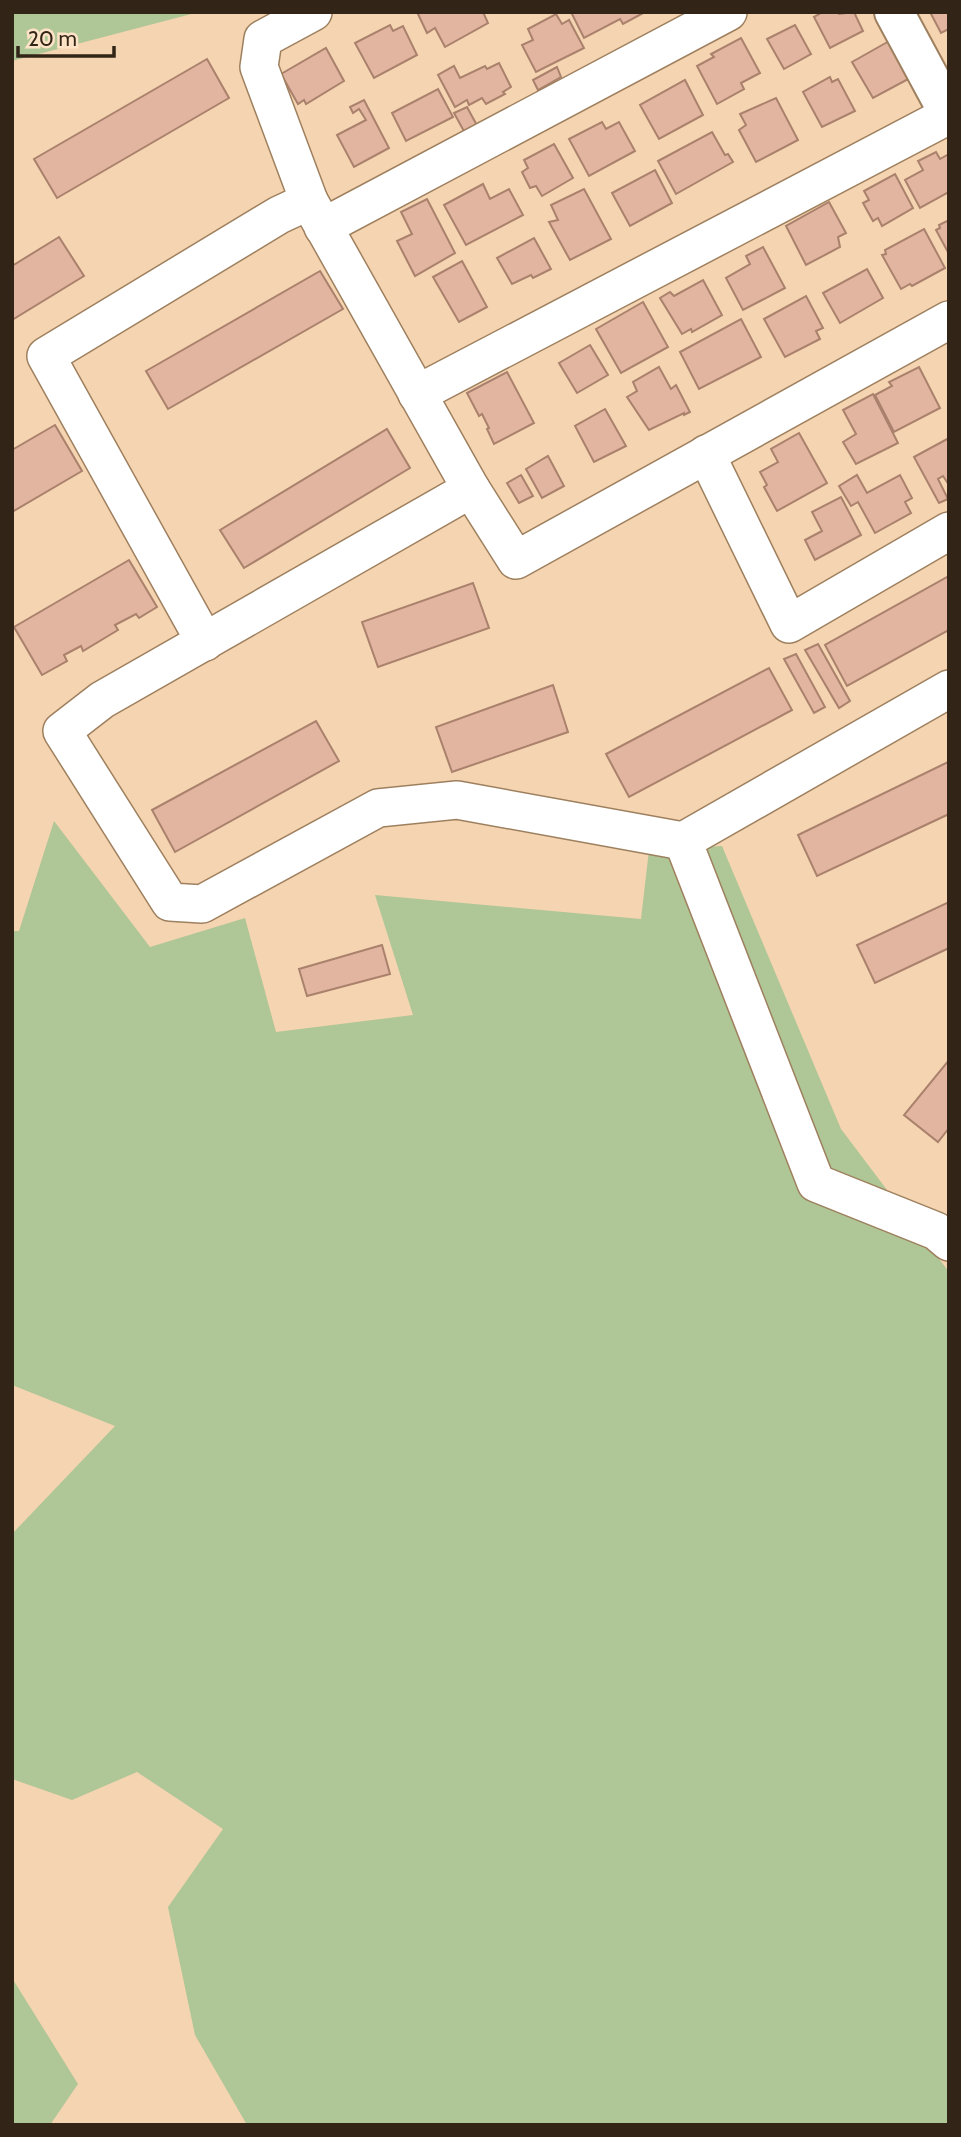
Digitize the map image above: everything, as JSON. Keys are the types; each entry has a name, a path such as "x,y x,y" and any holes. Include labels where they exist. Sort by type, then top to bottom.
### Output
{"street":[{"path":"313,12 263,39 259,67 316,214 471,489 516,559 949,320"},
{"path":"205,642 46,356 279,215 316,214 728,12"},
{"path":"417,394 949,114 894,12"},
{"path":"706,454 789,624 949,531"},
{"path":"471,489 102,700 62,732 170,902 202,904 378,808 457,800 683,841 949,690"},
{"path":"683,841 816,1183 944,1229"}],"green space":[{"path":"12,12 199,12 12,61"},
{"path":"54,821 150,947 245,918 276,1032 413,1015 375,895 641,919 649,850 722,846 841,1129 949,1272 949,2125 247,2125 195,2035 168,1907 223,1829 137,1772 72,1800 12,1779 12,1534 115,1426 12,1385 12,931 19,931"},
{"path":"12,1978 78,2084 50,2125 12,2125"}],"building":[{"path":"483,12 488,23 445,47 435,28 427,33 418,14"},
{"path":"571,12 645,12 623,24 620,19 584,38"},
{"path":"823,12 854,12 863,31 830,48 814,17"},
{"path":"930,12 949,12 949,29 941,33"},
{"path":"556,14 562,24 569,20 584,48 536,72 522,45 533,40 528,29"},
{"path":"390,25 393,31 403,26 417,55 374,78 355,43"},
{"path":"795,25 811,54 784,69 767,39"},
{"path":"741,38 760,73 741,83 744,89 717,104 697,66 714,57 711,54"},
{"path":"891,40 912,77 873,98 852,62"},
{"path":"326,48 344,81 306,104 304,100 298,104 281,74"},
{"path":"207,59 229,98 57,198 34,159"},
{"path":"499,63 511,87 503,92 505,94 486,104 482,98 469,105 467,100 455,107 438,75 454,66 460,78 485,66 487,69"},
{"path":"557,67 561,77 538,90 533,80"},
{"path":"830,77 832,82 838,79 855,111 822,127 803,92"},
{"path":"685,80 703,115 659,139 640,105"},
{"path":"438,89 453,117 406,141 392,113"},
{"path":"776,98 798,140 756,162 739,130 746,125 740,114"},
{"path":"364,100 389,148 354,167 337,135 366,120 359,109 353,113 350,107"},
{"path":"467,107 479,129 466,135 454,113"},
{"path":"602,122 606,129 619,122 635,151 589,176 569,139"},
{"path":"712,132 725,155 728,154 733,162 676,194 658,161"},
{"path":"554,144 573,178 542,196 536,186 530,188 522,172 528,168 524,160"},
{"path":"936,152 940,159 949,154 949,192 920,208 905,180 923,170 918,161"},
{"path":"655,170 672,203 630,226 612,193"},
{"path":"895,174 913,208 882,226 878,218 873,221 863,203 869,200 864,191"},
{"path":"483,184 490,199 509,189 523,215 466,245 444,205"},
{"path":"584,189 611,239 570,260 549,222 558,220 551,205"},
{"path":"427,199 455,253 415,276 397,241 412,234 401,212"},
{"path":"829,202 846,233 838,237 840,247 806,265 786,226"},
{"path":"949,220 949,254 936,230 940,228 939,225"},
{"path":"924,229 945,268 901,289 882,255 886,254 885,250"},
{"path":"59,237 84,276 12,320 12,266"},
{"path":"534,238 551,269 512,284 497,258"},
{"path":"763,247 785,288 743,310 726,278 750,264 746,256"},
{"path":"462,261 487,307 459,322 433,277"},
{"path":"867,269 883,298 840,323 823,293"},
{"path":"320,271 343,309 168,409 146,371"},
{"path":"703,280 722,315 692,332 691,329 682,334 660,298 670,292 674,296"},
{"path":"806,296 823,328 816,331 820,339 785,357 764,319"},
{"path":"643,302 668,347 621,373 596,329"},
{"path":"741,319 761,357 699,389 680,352"},
{"path":"590,345 608,375 577,393 559,363"},
{"path":"659,367 671,389 676,385 690,412 649,430 627,397 637,391 633,382"},
{"path":"919,367 940,408 894,432 875,395 892,386 889,382"},
{"path":"507,372 534,423 494,444 482,414 479,416 467,393"},
{"path":"873,394 898,443 856,464 843,442 856,434 843,410"},
{"path":"605,409 626,446 594,462 575,426"},
{"path":"55,425 82,471 12,512 12,450"},
{"path":"387,429 410,468 244,568 220,530"},
{"path":"799,433 827,483 777,511 764,487 767,485 760,472 778,462 771,449"},
{"path":"949,438 949,485 943,476 938,479 948,499 939,503 914,457"},
{"path":"548,456 564,486 542,498 526,469"},
{"path":"521,475 533,496 519,503 507,483"},
{"path":"857,475 867,493 900,475 912,498 905,502 911,513 875,533 858,502 851,506 839,486"},
{"path":"841,497 861,535 815,560 805,540 822,531 812,512"},
{"path":"129,560 157,607 139,618 136,614 115,625 118,630 83,651 81,646 64,655 67,661 42,675 14,627"},
{"path":"949,576 949,630 847,686 825,645"},
{"path":"473,583 489,628 378,667 362,622"},
{"path":"818,644 850,701 839,708 805,650"},
{"path":"796,654 825,707 814,713 784,659"},
{"path":"769,668 792,710 629,797 606,754"},
{"path":"553,685 568,732 452,772 436,727"},
{"path":"316,721 339,761 175,852 152,810"},
{"path":"948,762 949,814 817,876 798,835"},
{"path":"949,902 949,948 875,983 857,945"},
{"path":"382,945 390,974 307,996 299,969"},
{"path":"949,1060 949,1128 938,1142 904,1115"}]}
